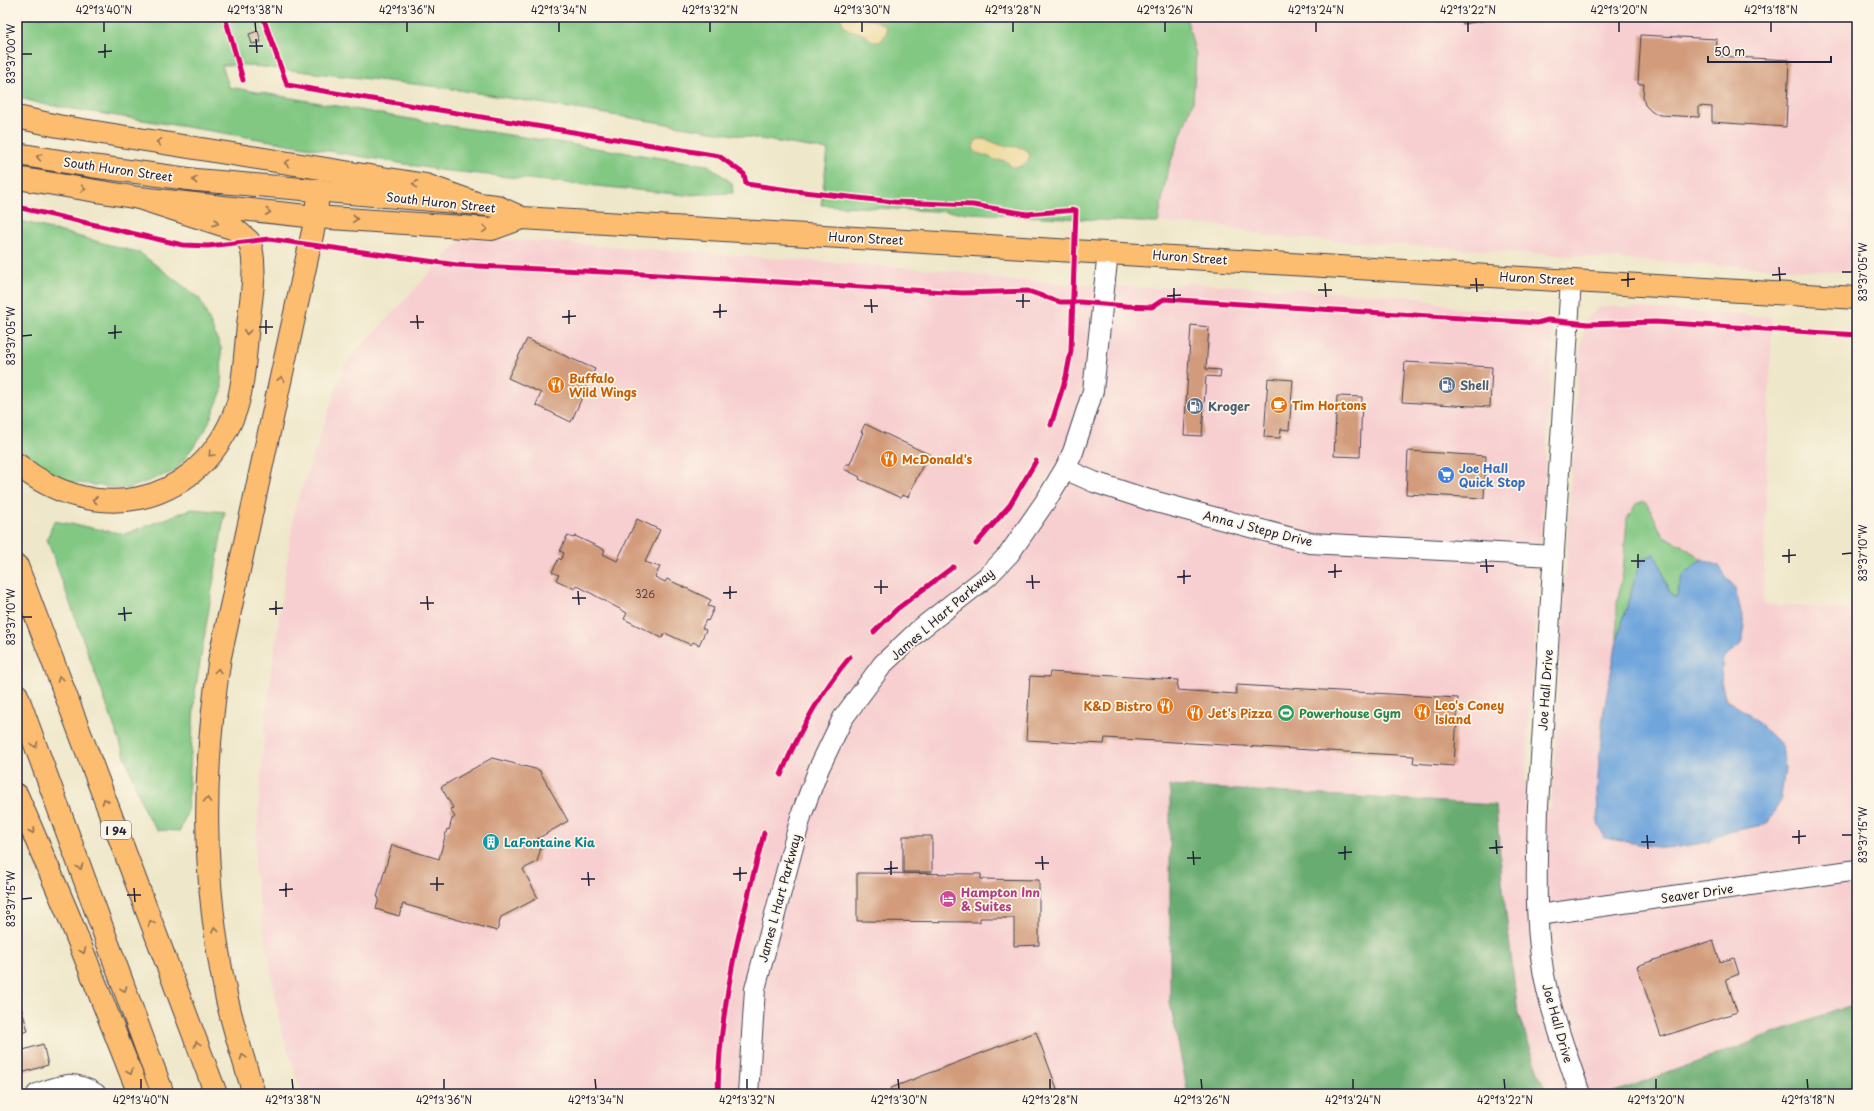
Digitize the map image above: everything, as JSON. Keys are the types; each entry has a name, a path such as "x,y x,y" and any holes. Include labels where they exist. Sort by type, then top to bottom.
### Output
{"main road":[{"path":"17,117 58,126 426,186 479,204"},
{"name":"South Huron Street","path":"17,154 91,166 196,180 496,206 522,218"},
{"name":"South Huron Street","path":"17,178 139,198 316,217 492,229 522,218"},
{"path":"254,1094 226,996 216,939 210,887 206,827 208,762 212,712 220,657 316,217 318,190"},
{"path":"17,464 37,480 57,490 82,498 117,501 146,497 171,488 195,471 217,447 233,416 239,392 245,355 253,281 249,241 235,229 139,198"},
{"name":"Huron Street","path":"522,218 1857,298"},
{"name":"I 94","path":"17,566 216,1094"},
{"path":"17,695 163,1094"},
{"path":"17,796 68,914 139,1094"}],"street":[{"name":"James L Hart Parkway","path":"748,1094 755,989 802,813 819,768 840,725 883,664 919,630 988,576 1009,554 1047,499 1065,469 1073,452 1093,391 1108,252"},
{"name":"Joe Hall Drive","path":"1571,280 1538,806 1536,874 1539,936 1547,990 1580,1094"},
{"name":"Anna J Stepp Drive","path":"1065,469 1094,482 1149,500 1310,543 1554,556"},
{"name":"Seaver Drive","path":"1538,916 1857,870"},
{"path":"37,1094 64,1084 91,1091"}],"shaded area":[{"path":"1186,17 1857,17 1857,273 1267,236 1213,225 1158,223 1167,172 1193,102 1196,55"},
{"path":"462,239 536,241 953,271 1006,280 1161,288 1187,283 1416,297 1457,308 1531,312 1544,317 1551,323 1553,340 1524,807 1551,808 1579,353 1586,320 1598,308 1607,306 1772,317 1763,604 1857,610 1857,1094 302,1094 280,1026 254,869 266,711 294,511 345,363"}],"green space":[{"path":"17,17 1186,17 1196,55 1193,102 1167,172 1158,223 821,205 828,150 440,87 245,65 222,65 229,87 450,126 708,165 732,183 733,193 685,195 440,170 42,104 17,97"},
{"path":"17,220 140,253 200,299 221,348 222,391 205,431 175,471 127,489 63,481 23,452 17,442"},
{"path":"1644,501 1651,510 1662,535 1681,545 1702,559 1683,575 1676,598 1668,591 1662,569 1654,554 1640,561 1617,641 1617,603 1623,572 1627,519 1636,504"},
{"path":"192,509 225,512 195,692 187,812 180,831 157,830 145,812 47,539 54,521 125,534"},
{"path":"1170,786 1496,805 1502,880 1518,1014 1547,1094 1188,1094 1170,1002"},
{"path":"1857,1003 1857,1094 1610,1094"}],"sand":[{"path":"840,17 870,19 886,26 887,33 880,42 873,42 865,35 845,28"},
{"path":"980,139 1004,146 1023,148 1028,152 1028,161 1019,167 1012,167 1005,161 995,160 980,154 973,148 976,141"}],"water":[{"path":"1654,554 1662,569 1668,591 1676,598 1683,575 1702,559 1719,566 1735,589 1745,627 1741,644 1723,658 1721,682 1726,700 1749,714 1782,746 1785,769 1780,802 1767,824 1723,833 1708,842 1668,849 1604,838 1598,822 1597,789 1603,715 1617,641 1640,561"}],"building":[{"path":"1416,17 1499,17 1463,24 1462,19 1437,23 1437,21 1427,22 1426,20 1417,22"},
{"path":"258,31 261,42 252,44 249,34"},
{"path":"1641,35 1717,39 1716,56 1789,60 1786,127 1712,122 1712,107 1699,106 1699,117 1660,115 1652,112 1645,105 1643,97 1644,84 1638,84"},
{"name":"Kroger","path":"1191,325 1209,327 1206,369 1221,370 1220,377 1206,376 1202,436 1184,435"},
{"name":"Buffalo Wild Wings","path":"527,339 595,369 571,422 536,405 541,393 508,378"},
{"name":"Shell","path":"1405,362 1492,367 1490,407 1402,402"},
{"name":"Tim Hortons","path":"1268,378 1293,380 1289,430 1281,429 1280,438 1264,437"},
{"path":"1337,396 1362,397 1360,457 1334,456"},
{"name":"McDonald's","path":"865,424 928,454 908,497 902,495 901,498 859,479 860,477 844,469 846,464 850,464"},
{"name":"Joe Hall Quick Stop","path":"1408,451 1486,456 1484,498 1406,494"},
{"path":"637,519 660,530 645,562 660,567 655,577 665,582 667,579 711,600 708,606 714,608 708,621 706,620 702,628 706,630 699,645 693,642 691,645 665,633 662,638 624,619 627,613 576,585 575,589 556,580 559,575 552,572 559,558 561,560 564,553 560,551 567,536 574,538 575,536 605,550 603,554 617,561"},
{"path":"1050,672 1178,680 1177,690 1236,694 1237,685 1458,698 1454,766 1413,763 1414,756 1105,738 1104,744 1026,740 1030,676 1049,677"},
{"name":"LaFontaine Kia","path":"492,758 539,770 568,821 537,839 541,847 537,862 523,869 538,898 501,917 497,931 403,904 399,916 376,909 379,898 377,897 392,845 439,859 447,829 449,830 452,819 455,817 450,809 453,808 441,787"},
{"path":"903,836 932,836 932,872 903,872"},
{"name":"Hampton Inn & Suites","path":"857,873 981,874 981,879 1039,880 1039,945 1014,946 1014,918 980,918 980,922 857,921"},
{"path":"1713,940 1720,962 1734,958 1739,974 1726,979 1737,1012 1661,1037 1637,966"},
{"path":"17,994 28,1031 17,1034"},
{"path":"1036,1032 1059,1094 893,1094 891,1088"},
{"path":"43,1044 48,1065 18,1074 17,1052"}],"cycle path":[{"path":"225,17 243,80"},
{"path":"263,17 287,85 719,156 744,174 746,184 894,202 973,205 1027,214 1076,210 1071,351 1066,377 1051,425"},
{"path":"17,207 183,245 208,246 269,239 457,265 625,273 962,293 1028,291 1060,302 1080,302 1126,306 1152,307 1164,299 1537,323 1548,320 1588,324 1655,322 1857,335"},
{"path":"976,544 1010,505 1036,461"},
{"path":"874,632 897,609 953,567"},
{"path":"781,775 811,713 829,684 850,657"},
{"path":"718,1094 719,1060 727,995 740,930 764,833"}],"place":[{"name":"Buffalo Wild Wings","path":"556,385"},
{"name":"Shell","path":"1447,385"},
{"name":"Tim Hortons","path":"1279,405"},
{"name":"Kroger","path":"1195,406"},
{"name":"McDonald's","path":"889,459"},
{"name":"Joe Hall Quick Stop","path":"1446,475"},
{"name":"K&D Bistro","path":"1165,706"},
{"name":"Leo's Coney Island","path":"1422,712"},
{"name":"Jet's Pizza","path":"1195,713"},
{"name":"Powerhouse Gym","path":"1286,713"},
{"name":"LaFontaine Kia","path":"491,842"},
{"name":"Hampton Inn & Suites","path":"948,899"}]}
